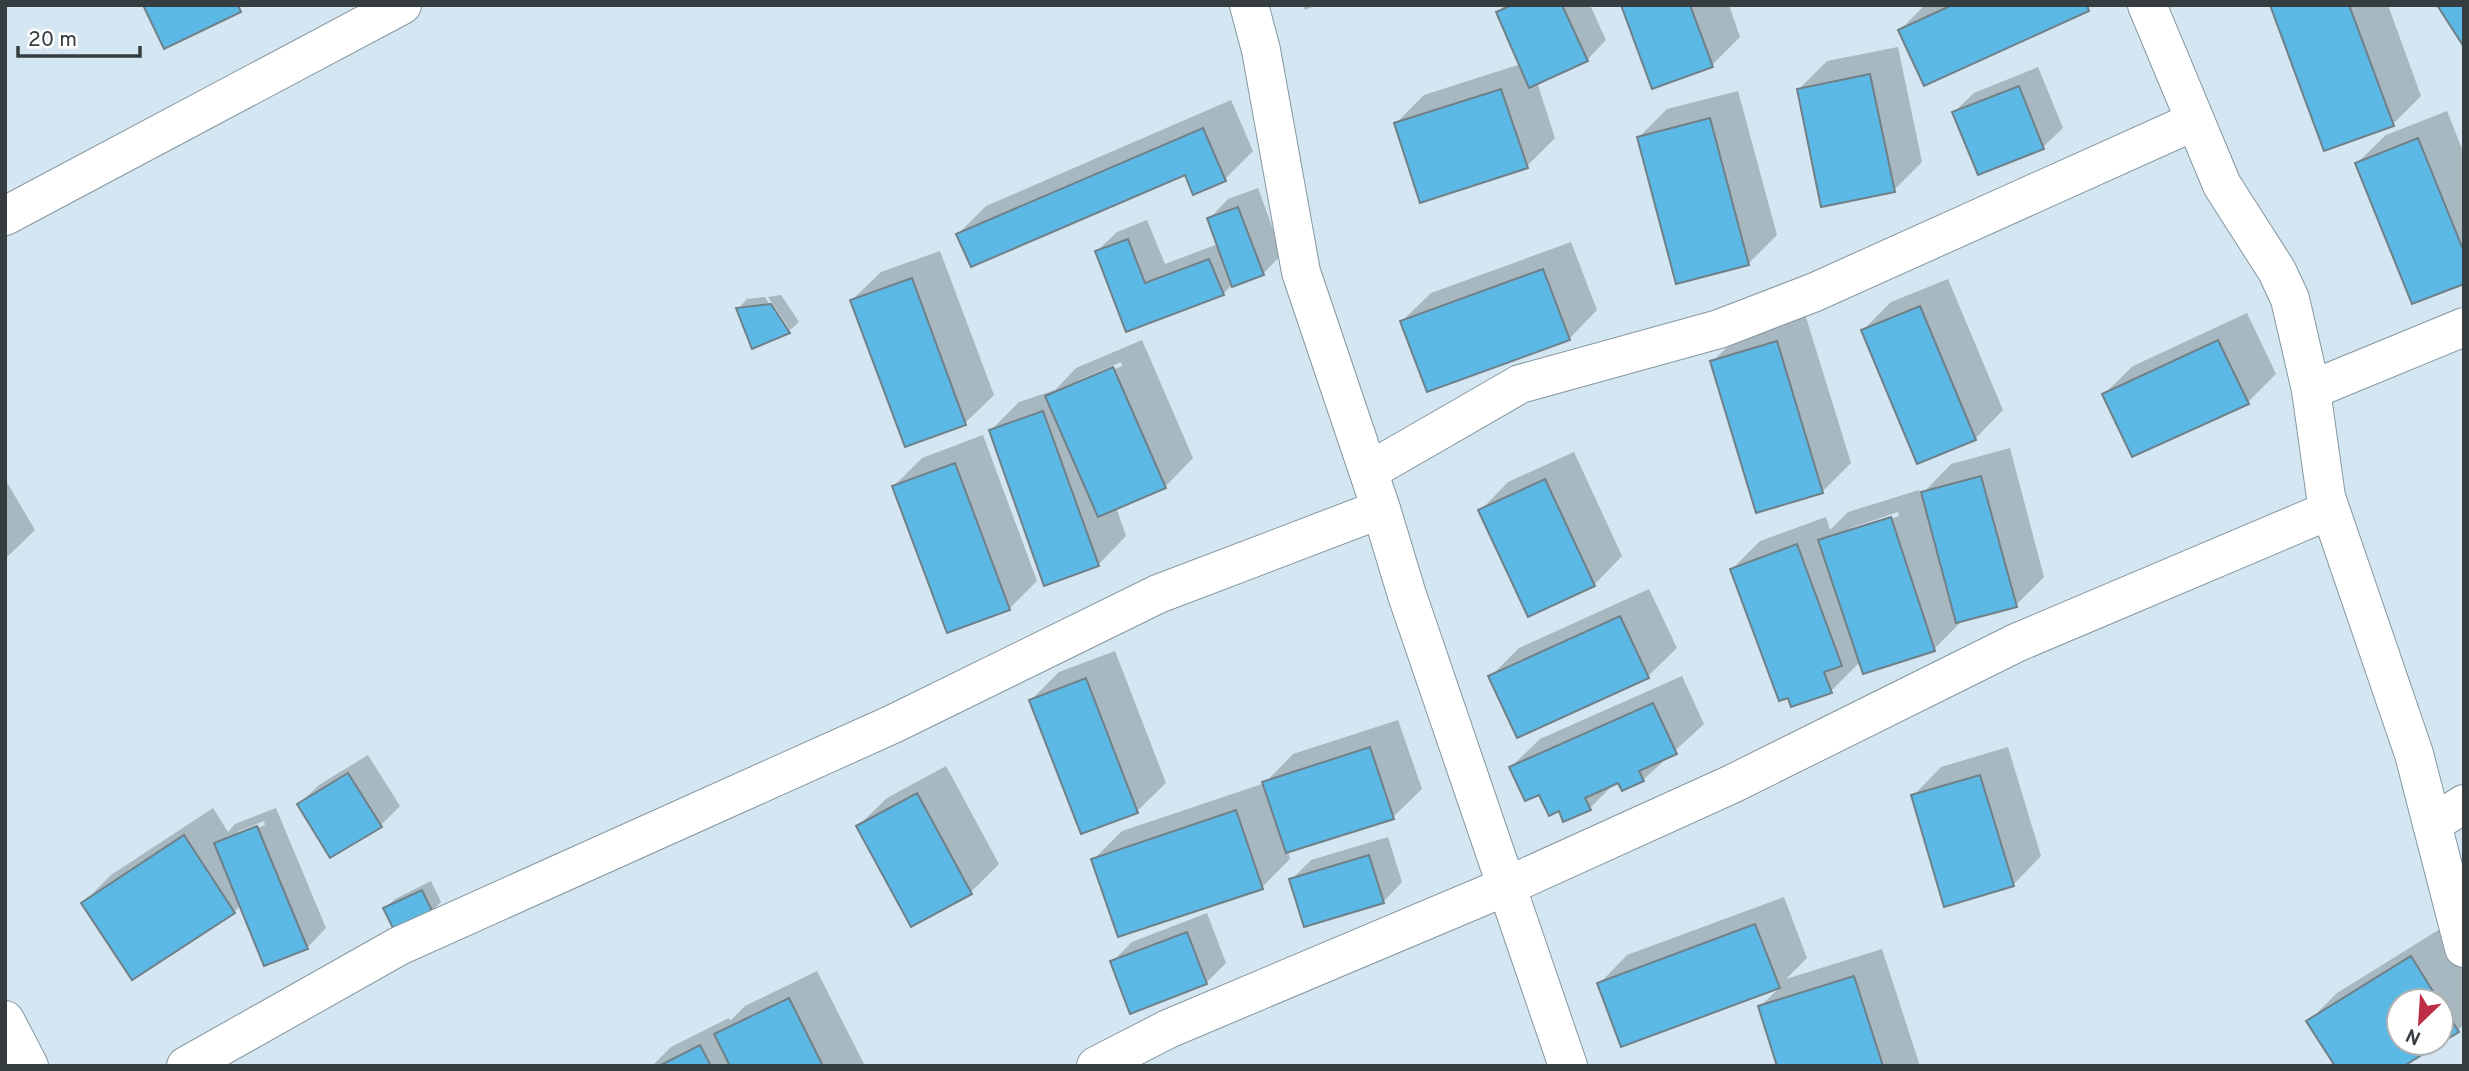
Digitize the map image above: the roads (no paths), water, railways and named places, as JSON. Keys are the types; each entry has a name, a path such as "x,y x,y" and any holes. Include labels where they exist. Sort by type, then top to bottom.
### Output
{"street":[{"path":"5,216 402,5"},
{"path":"1249,5 1261,50 1301,272 1381,509 1407,595 1569,1066"},
{"path":"2147,5 2222,186 2277,271 2290,299 2311,390 2330,510 2414,754 2464,948"},
{"path":"1368,471 1520,384 1718,329 1803,297 2195,121"},
{"path":"2311,390 2464,327"},
{"path":"186,1066 399,946 893,724 1158,594 1381,509"},
{"path":"1096,1066 1168,1029 1507,886 1732,784 2016,643 2330,510"},
{"path":"2432,824 2464,804"},
{"path":"5,1020 29,1066"}]}
